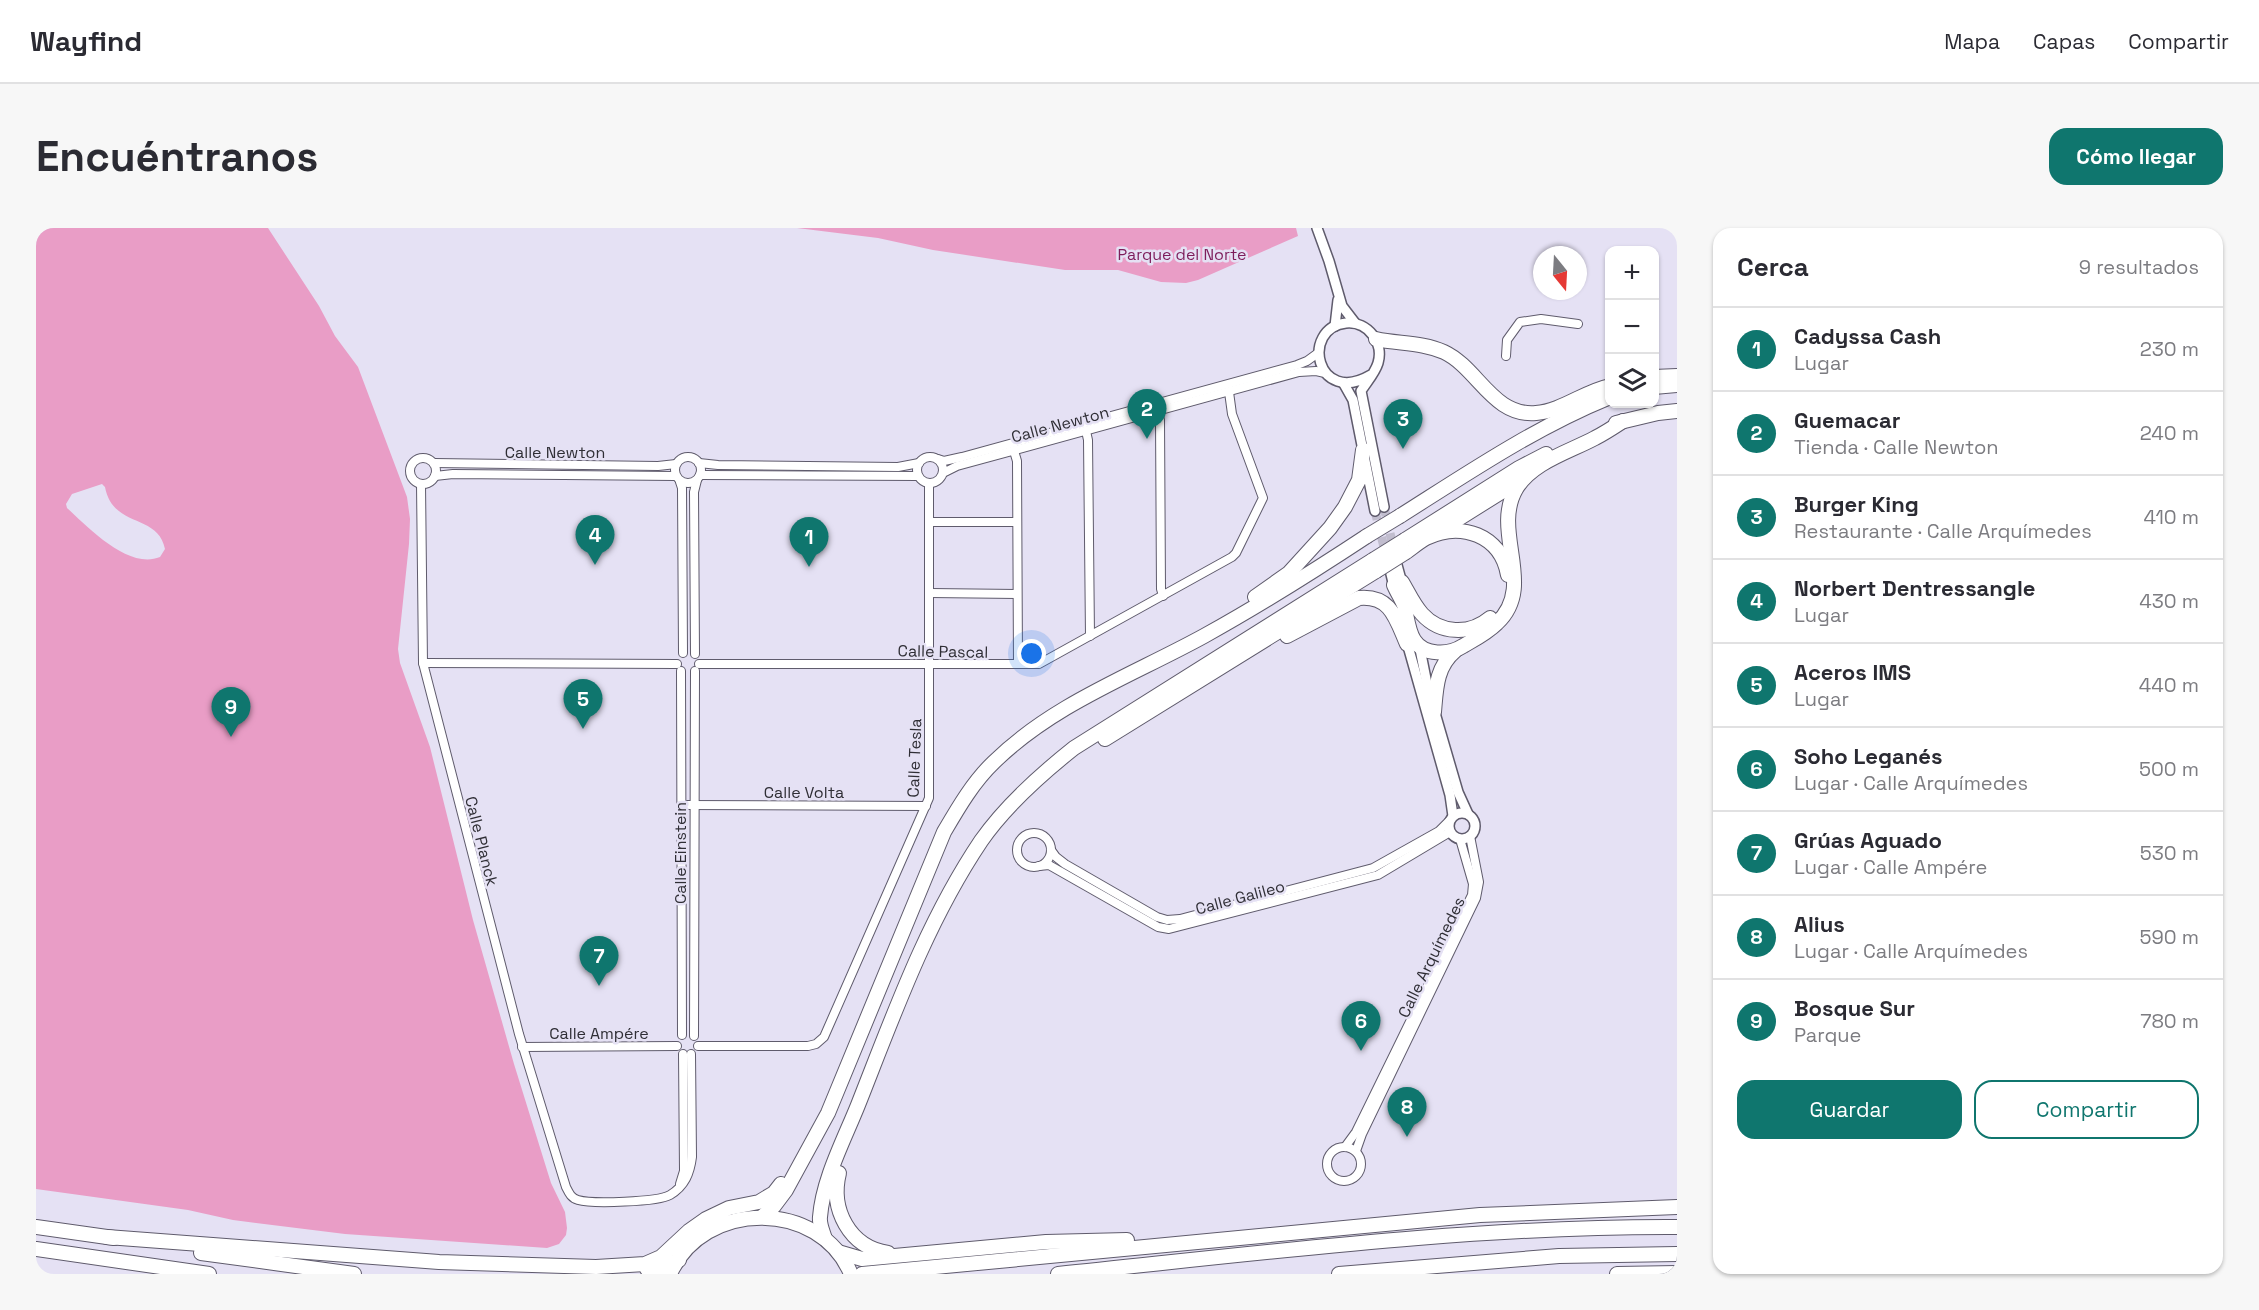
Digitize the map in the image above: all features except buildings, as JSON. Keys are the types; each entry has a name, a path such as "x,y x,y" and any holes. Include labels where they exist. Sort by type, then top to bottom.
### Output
{"highway":[{"path":"1376,339 1415,344 1445,352 1455,358 1497,400 1508,408 1526,413 1545,412 1605,388"},
{"path":"1659,377 1677,376"},
{"path":"1659,387 1677,385"},
{"path":"762,1217 782,1195 828,1113 944,832 964,798 992,764 1023,736 1067,706 1204,636 1292,584 1533,433 1605,399"},
{"path":"950,893 992,839 1047,778 1081,754 1384,566 1405,546 1519,468 1584,434 1623,421 1677,411"},
{"path":"1427,538 1562,454 1623,421"},
{"path":"1204,636 1218,620 1289,573 1310,552 1330,528 1353,493 1359,480 1363,450"},
{"path":"1434,712 1436,682 1442,666 1455,651 1498,622 1512,601 1515,571 1508,533 1510,504 1515,492 1529,474"},
{"path":"1398,583 1430,621 1453,630 1465,630 1485,622 1503,603 1508,584 1506,565 1490,542 1476,534 1461,530 1405,546"},
{"path":"825,1239 819,1220 822,1197 847,1133 920,950 950,893 982,840 1040,775 1074,748 1384,566"},
{"path":"1398,583 1414,645"},
{"path":"1236,658 1283,638 1359,598 1370,597 1387,605 1414,645 1442,653 1455,651"},
{"path":"847,1133 836,1187 836,1197 842,1218 863,1242 876,1250 896,1256"},
{"path":"596,1267 645,1264 661,1257 689,1230 706,1219 729,1208 766,1199 779,1187 806,1151"},
{"path":"862,1274 1480,1215 1677,1207"},
{"path":"107,1237 439,1262 658,1269 674,1268 698,1239 717,1227 746,1218 762,1217 778,1218 799,1224 825,1239 838,1252 849,1270"},
{"path":"36,1227 213,1255 354,1274"},
{"path":"1058,1274 1330,1247 1490,1234 1677,1227"},
{"path":"838,1252 862,1259 1046,1242 1144,1240 1225,1233 1255,1235"},
{"path":"36,1249 209,1274"},
{"path":"1339,1274 1559,1256 1677,1254"},
{"path":"1617,1274 1677,1273"}],"street":[{"path":"1317,228 1342,306 1355,323"},
{"path":"1335,326 1338,294"},
{"path":"1506,356 1508,340 1520,322 1541,319 1578,324"},
{"path":"1344,384 1353,400 1363,450 1379,509 1361,392 1378,365 1380,354 1376,339 1368,329 1355,323 1335,326 1324,335 1318,353 1325,373 1335,381 1344,384 1357,383 1371,375"},
{"name":"Calle Newton","path":"938,459 962,457 1306,362 1318,353"},
{"name":"Calle Newton","path":"943,473 957,466 1299,372 1325,373"},
{"name":"Calle Pascal","path":"697,668 1039,664 1232,557 1263,498 1232,414 1229,392"},
{"path":"1158,411 1160,420 1161,589 1163,596"},
{"path":"1086,431 1088,440 1090,636"},
{"path":"1014,451 1017,461 1018,664"},
{"path":"683,653 682,488 676,464 679,460 688,457 699,463 718,465 898,466 919,463 928,457 938,459 943,466 940,479 929,484 923,482 918,476 919,463"},
{"path":"422,458 434,463 435,476 430,482 422,484 411,477 411,464 422,458"},
{"name":"Calle Newton","path":"434,463 445,465 658,466 676,464"},
{"path":"423,663 679,668 688,674 697,668 694,492 699,463"},
{"name":"Calle Newton","path":"435,476 453,474 678,479"},
{"path":"678,479 687,484 698,478 918,476"},
{"name":"Calle Planck","path":"422,484 423,663 522,1047 570,1196 585,1202 654,1200 670,1195 678,1188 684,1171 687,1054"},
{"name":"Calle Tesla","path":"698,1046 808,1046 816,1044 824,1037 926,806 930,788 929,484"},
{"path":"929,522 1017,522"},
{"path":"1384,566 1398,583"},
{"path":"930,593 1017,594"},
{"path":"1414,645 1458,792 1475,826 1470,836 1460,839 1450,832 1450,795 1414,645"},
{"path":"679,668 678,658 683,653 695,654"},
{"name":"Calle Einstein","path":"679,668 682,805 682,1035"},
{"name":"Calle Einstein","path":"694,1036 694,806 697,668"},
{"name":"Calle Volta","path":"682,805 926,806"},
{"path":"1451,818 1458,813 1468,814"},
{"name":"Calle Galileo","path":"1051,850 1065,864 1157,917 1167,920 1180,919 1373,868 1439,831 1451,818"},
{"name":"Calle Galileo","path":"1039,866 1049,865 1158,927 1169,929 1378,875 1450,832"},
{"path":"1038,833 1047,838 1051,850 1048,859 1039,866 1033,867 1022,862 1018,854 1019,841 1028,834 1038,833"},
{"name":"Calle Arquímedes","path":"1460,839 1473,884 1472,895 1361,1121 1345,1146 1337,1148 1328,1158 1328,1170 1333,1177 1339,1180 1353,1179 1358,1175 1362,1164 1356,1152 1362,1134 1476,898 1479,882 1470,836"},
{"path":"682,1035 694,1036 698,1046 687,1054 677,1046 678,1038 682,1035"},
{"name":"Calle Ampére","path":"522,1047 677,1046"},
{"path":"1345,1146 1356,1152"}],"green space":[{"path":"36,228 268,228 319,306 335,336 358,367 407,497 410,519 409,544 398,649 400,663 430,747 473,920 514,1064 551,1183 565,1212 566,1235 559,1244 547,1248 345,1234 233,1220 188,1210 36,1189","holes":["102,484 110,500 117,509 154,530 161,538 165,549 160,557 135,558 122,552 109,545 67,508 66,504 72,494"]},
{"name":"Parque del Norte","path":"797,228 1296,228 1298,236 1198,280 1186,283 1161,282 1118,270 1065,270 933,250 878,238"}],"tunnel":[{"path":"1384,507 1394,551"},
{"path":"1375,511 1386,555"}],"place":[{"name":"Guemacar","path":"1147,439"},
{"name":"Burger King","path":"1403,449"},
{"name":"Norbert Dentressangle","path":"595,565"},
{"name":"Cadyssa Cash","path":"809,567"},
{"name":"Aceros IMS","path":"583,729"},
{"name":"Bosque Sur","path":"231,737"},
{"name":"Grúas Aguado","path":"599,986"},
{"name":"Soho Leganés","path":"1361,1051"},
{"name":"Alius","path":"1407,1137"}]}
